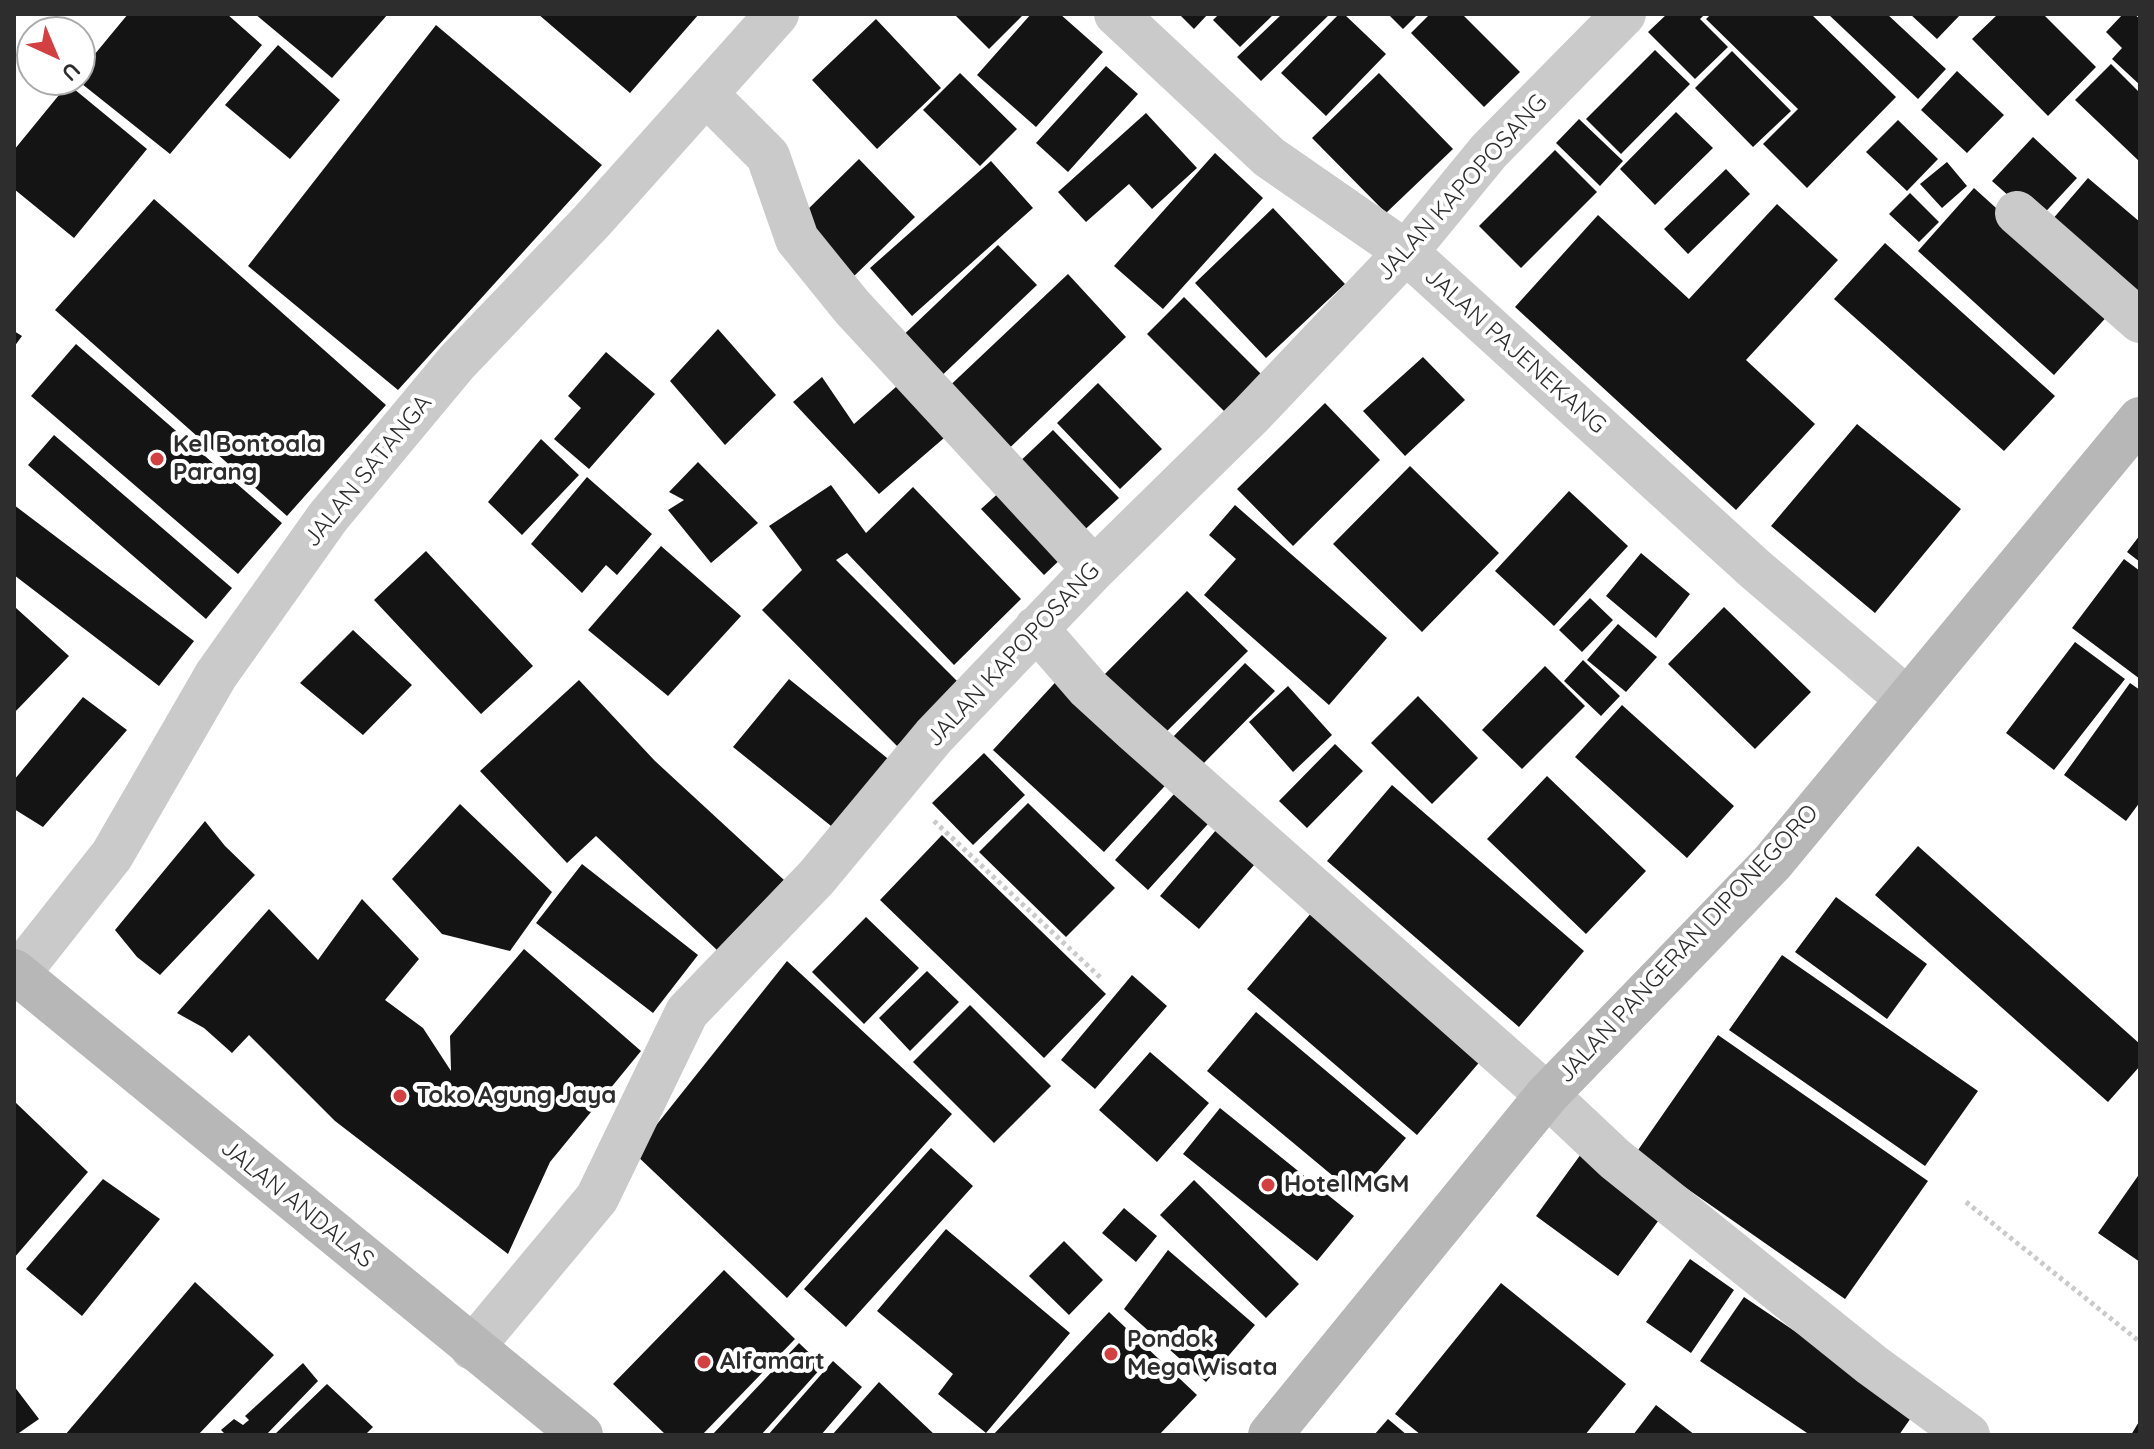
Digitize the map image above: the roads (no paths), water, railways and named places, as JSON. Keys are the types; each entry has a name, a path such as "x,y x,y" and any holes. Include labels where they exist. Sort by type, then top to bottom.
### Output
{"street":[{"name":"JALAN SATANGA","path":"16,972 112,855 216,675 328,517 457,362 591,222 777,14"},
{"name":"JALAN PAJENEKANG","path":"1116,14 1269,157 1406,252 1755,569 1906,698"},
{"name":"JALAN KAPOPOSANG","path":"472,1348 597,1198 687,1012 816,878 934,736 1094,569 1251,415 1406,252 1489,151 1624,14"},
{"path":"706,94 768,156 797,239 852,307 1094,569"},
{"path":"2017,213 2140,321"},
{"name":"JALAN PANGERAN DIPONEGORO","path":"1270,1435 1547,1095 1670,964 1772,863 2140,419"},
{"path":"1036,628 1088,688 1547,1095 1615,1159 1872,1365 1968,1435"},
{"name":"JALAN ANDALAS","path":"16,972 581,1435"}],"place":[{"name":"Kel Bontoala Parang","path":"157,459"},
{"name":"Toko Agung Jaya","path":"400,1096"},
{"name":"Hotel MGM","path":"1268,1185"},
{"name":"Pondok Mega Wisata","path":"1111,1354"},
{"name":"Alfamart","path":"704,1362"}]}
